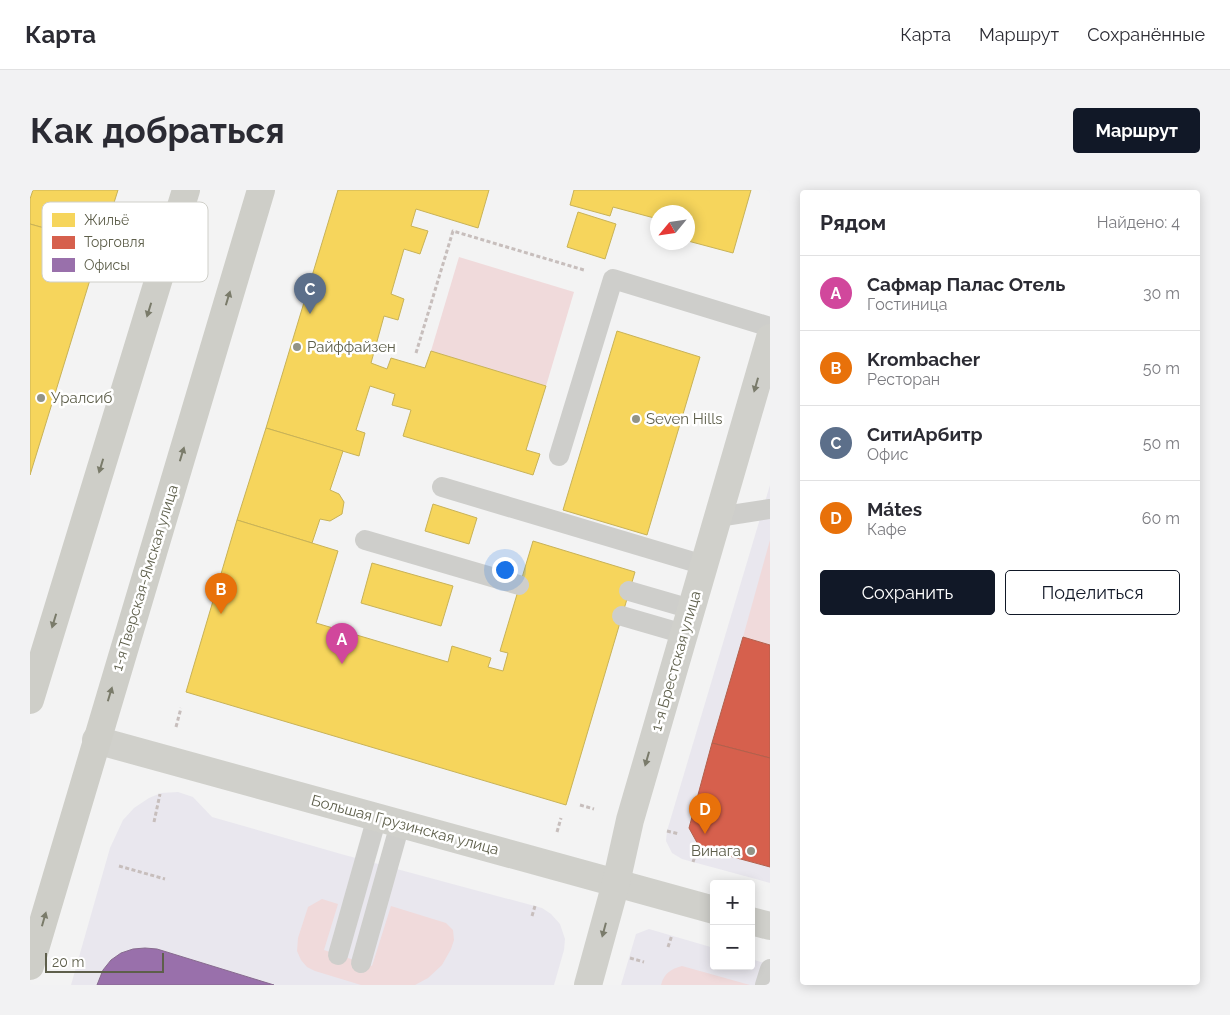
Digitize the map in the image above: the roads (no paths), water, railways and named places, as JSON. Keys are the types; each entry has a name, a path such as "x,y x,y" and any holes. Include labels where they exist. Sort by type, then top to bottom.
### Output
{"main road":[{"path":"182,202 186,190"},
{"name":"1-я Тверская-Ямская улица","path":"30,966 261,190"},
{"path":"30,700 158,282"},
{"name":"1-я Брестская улица","path":"588,985 616,883 630,820 770,338"},
{"name":"Большая Грузинская улица","path":"96,740 710,909"},
{"path":"755,922 770,926"}],"lane":[{"path":"559,456 613,279 770,327"},
{"path":"442,488 704,565"},
{"path":"718,517 770,509"},
{"path":"365,540 520,586"},
{"path":"629,591 687,622"},
{"path":"622,616 687,622"},
{"path":"338,955 388,820"},
{"path":"361,963 388,820"},
{"path":"765,985 770,969"}],"place":[{"name":"СитиАрбитр","path":"310,314"},
{"name":"Райффайзен","path":"297,347"},
{"name":"Уралсиб","path":"41,398"},
{"name":"Seven Hills","path":"636,419"},
{"name":"Krombacher","path":"221,614"},
{"name":"Сафмар Палас Отель","path":"342,664"},
{"name":"Mátes","path":"705,834"},
{"name":"Винага","path":"751,851"}]}
